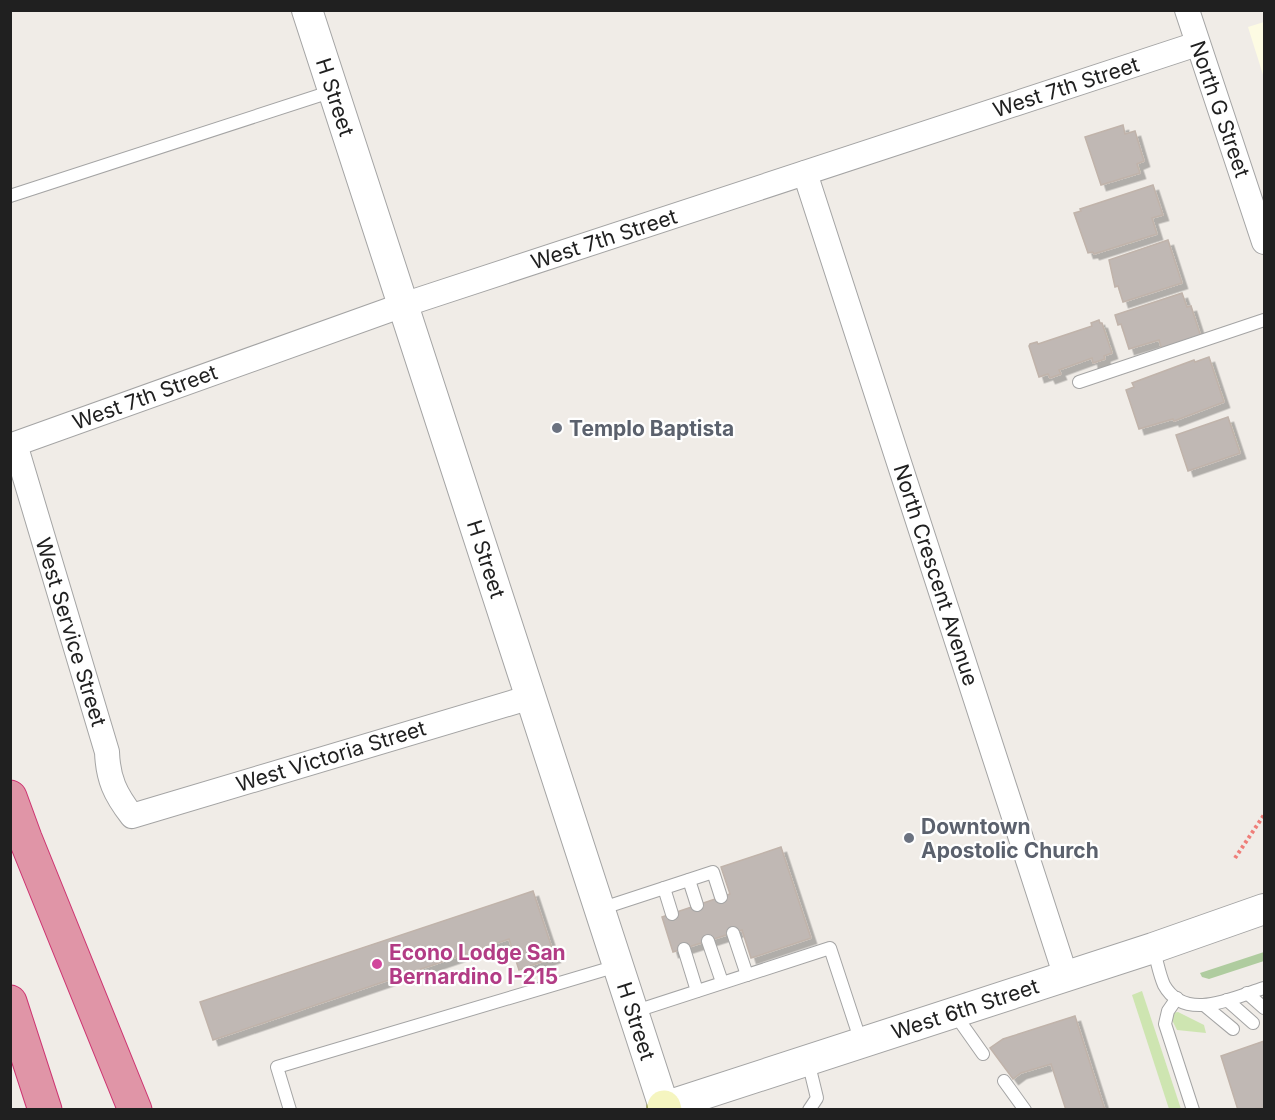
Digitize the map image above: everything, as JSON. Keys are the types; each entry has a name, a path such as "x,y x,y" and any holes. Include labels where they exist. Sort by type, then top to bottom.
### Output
{"highway":[{"path":"10,797 135,1110"},
{"path":"10,1002 45,1110"}],"street":[{"name":"North G Street","path":"1187,10 1264,242"},
{"name":"H Street","path":"313,12 333,91 665,1108"},
{"name":"West 7th Street","path":"15,444 403,305 1197,44"},
{"name":"North Crescent Avenue","path":"806,173 1066,976"},
{"name":"West Service Street","path":"15,444 107,752 108,772 118,798 132,816"},
{"name":"West Victoria Street","path":"132,816 531,697"},
{"name":"West 6th Street","path":"665,1108 1153,948 1264,909"}],"lane":[{"path":"10,196 333,91"},
{"path":"1079,382 1264,320"},
{"path":"600,909 713,872 722,897"},
{"path":"689,880 697,905"},
{"path":"663,888 672,914"},
{"path":"733,933 747,975"},
{"path":"708,941 722,982"},
{"path":"633,1012 830,948 861,1043"},
{"path":"1153,948 1164,985 1177,998 1197,1006 1227,1000 1264,988"},
{"path":"684,949 697,991"},
{"path":"290,1110 277,1067 618,966"},
{"path":"1247,993 1264,1008"},
{"path":"1177,998 1168,1011 1165,1024 1193,1110"},
{"path":"1227,1000 1253,1023"},
{"path":"1204,1005 1233,1029"},
{"path":"954,1013 983,1054"},
{"path":"808,1060 818,1098 809,1110"},
{"path":"1004,1081 1025,1110"}],"path":[{"path":"1235,858 1264,815"}],"shaded area":[{"path":"1264,22 1264,78 1248,27"}],"green space":[{"path":"1264,952 1264,961 1209,979 1202,977 1200,973"},
{"path":"1142,991 1181,1109 1169,1109 1132,995"},
{"path":"1178,1012 1204,1025 1206,1033 1177,1030 1171,1018 1172,1013"}],"building":[{"path":"1123,125 1125,134 1135,131 1144,161 1137,164 1140,173 1101,185 1085,137"},
{"path":"1153,185 1163,215 1152,218 1157,234 1094,254 1093,252 1088,253 1074,213"},
{"path":"1168,240 1182,283 1123,302 1118,286 1115,287 1109,260"},
{"path":"1182,293 1187,307 1191,306 1201,337 1162,350 1159,340 1129,349 1121,324 1118,325 1115,315"},
{"path":"1099,320 1112,353 1104,356 1105,359 1093,363 1092,358 1059,370 1061,374 1050,378 1048,374 1039,377 1030,344 1037,342 1038,344 1092,326 1091,323"},
{"path":"1209,357 1224,402 1174,421 1173,419 1139,429 1126,390 1134,387 1132,383 1194,360 1195,362"},
{"path":"1228,417 1240,453 1188,471 1176,435"},
{"path":"781,847 811,938 751,958 742,930 673,952 662,917 730,894 721,867"},
{"name":"Econo Lodge San Bernardino I-215","path":"533,891 555,957 519,970 509,939 213,1040 200,1002"},
{"path":"1075,1016 1105,1110 1066,1110 1051,1064 1021,1073 1013,1079 990,1048 1003,1039"},
{"path":"1264,1041 1264,1108 1238,1110 1221,1056"}],"place":[{"name":"Templo Baptista","path":"557,428"},
{"name":"Downtown Apostolic Church","path":"909,838"},
{"name":"Econo Lodge San Bernardino I-215","path":"377,964"}]}
